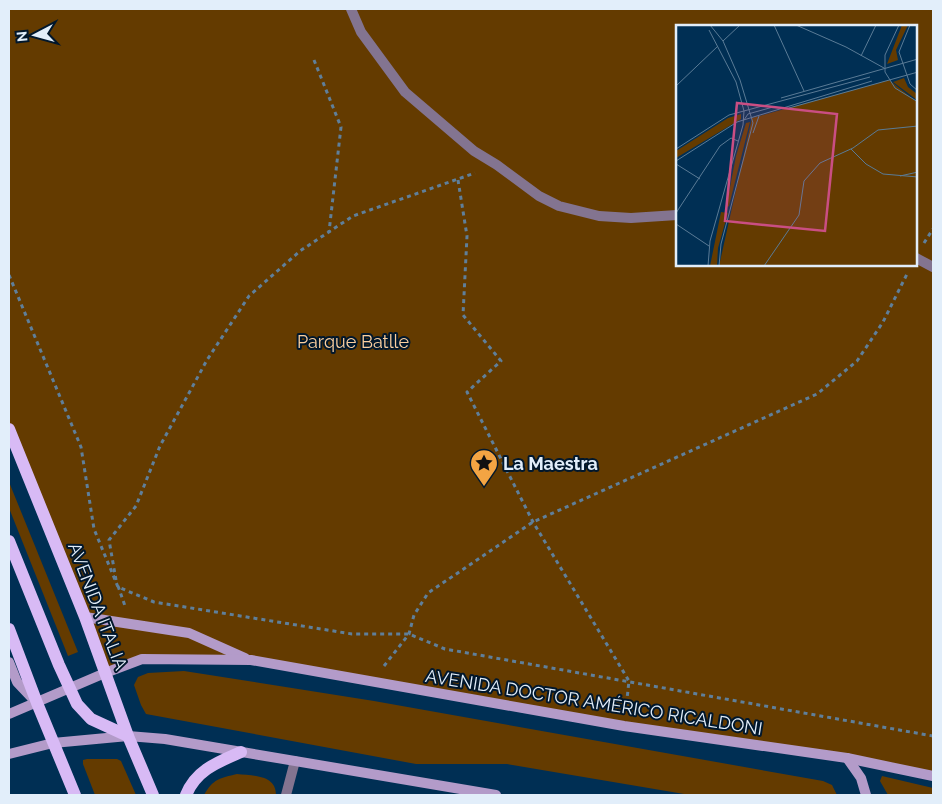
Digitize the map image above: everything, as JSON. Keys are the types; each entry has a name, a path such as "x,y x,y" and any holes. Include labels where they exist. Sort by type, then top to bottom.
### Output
{"main road":[{"name":"AVENIDA ITALIA","path":"9,429 85,617 128,736 153,795"},
{"path":"9,541 77,704 91,719 128,736"},
{"path":"9,629 75,795"},
{"path":"186,795 197,776 210,765 241,752"}],"street":[{"path":"351,9 361,32 405,92 474,151 539,196 559,206 600,216 631,218 676,215"},
{"path":"917,259 933,267"},
{"name":"AVENIDA DOCTOR AMÉRICO RICALDONI","path":"85,617 189,633 250,660"},
{"name":"AVENIDA DOCTOR AMÉRICO RICALDONI","path":"9,714 105,673 142,660 250,660 624,726 846,758 933,776"},
{"path":"9,662 17,682 37,703"},
{"path":"9,754 53,743 128,736 165,739 496,795"},
{"path":"846,758 861,778 866,795"},
{"path":"286,795 295,761"}],"path":[{"path":"314,60 341,127 328,232"},
{"path":"118,587 109,540 136,506 160,446 207,360 249,296 300,251 353,216 497,166"},
{"path":"458,180 467,236 463,315 501,361 467,392 533,522 629,681 624,726"},
{"path":"370,682 410,634 414,615 428,593 533,522 817,394 857,361 883,322 911,266"},
{"path":"9,275 81,447 94,529 118,587 154,602 352,634 410,634 445,649 933,736"}],"green space":[{"name":"Parque Batlle","path":"9,9 933,9 933,776 251,660 143,659 105,673 9,429"},
{"path":"9,482 78,652 68,656 9,508"},
{"path":"184,671 374,701 823,781 832,785 837,795 690,795 507,764 416,764 146,714 134,685 138,677 148,673"},
{"path":"117,759 121,761 136,795 95,795 83,764 83,760"},
{"path":"237,774 263,777 272,783 276,795 204,795 214,782"},
{"path":"882,776 933,788 933,795 888,795 880,781"}],"place":[{"name":"La Maestra","path":"484,487"}]}
